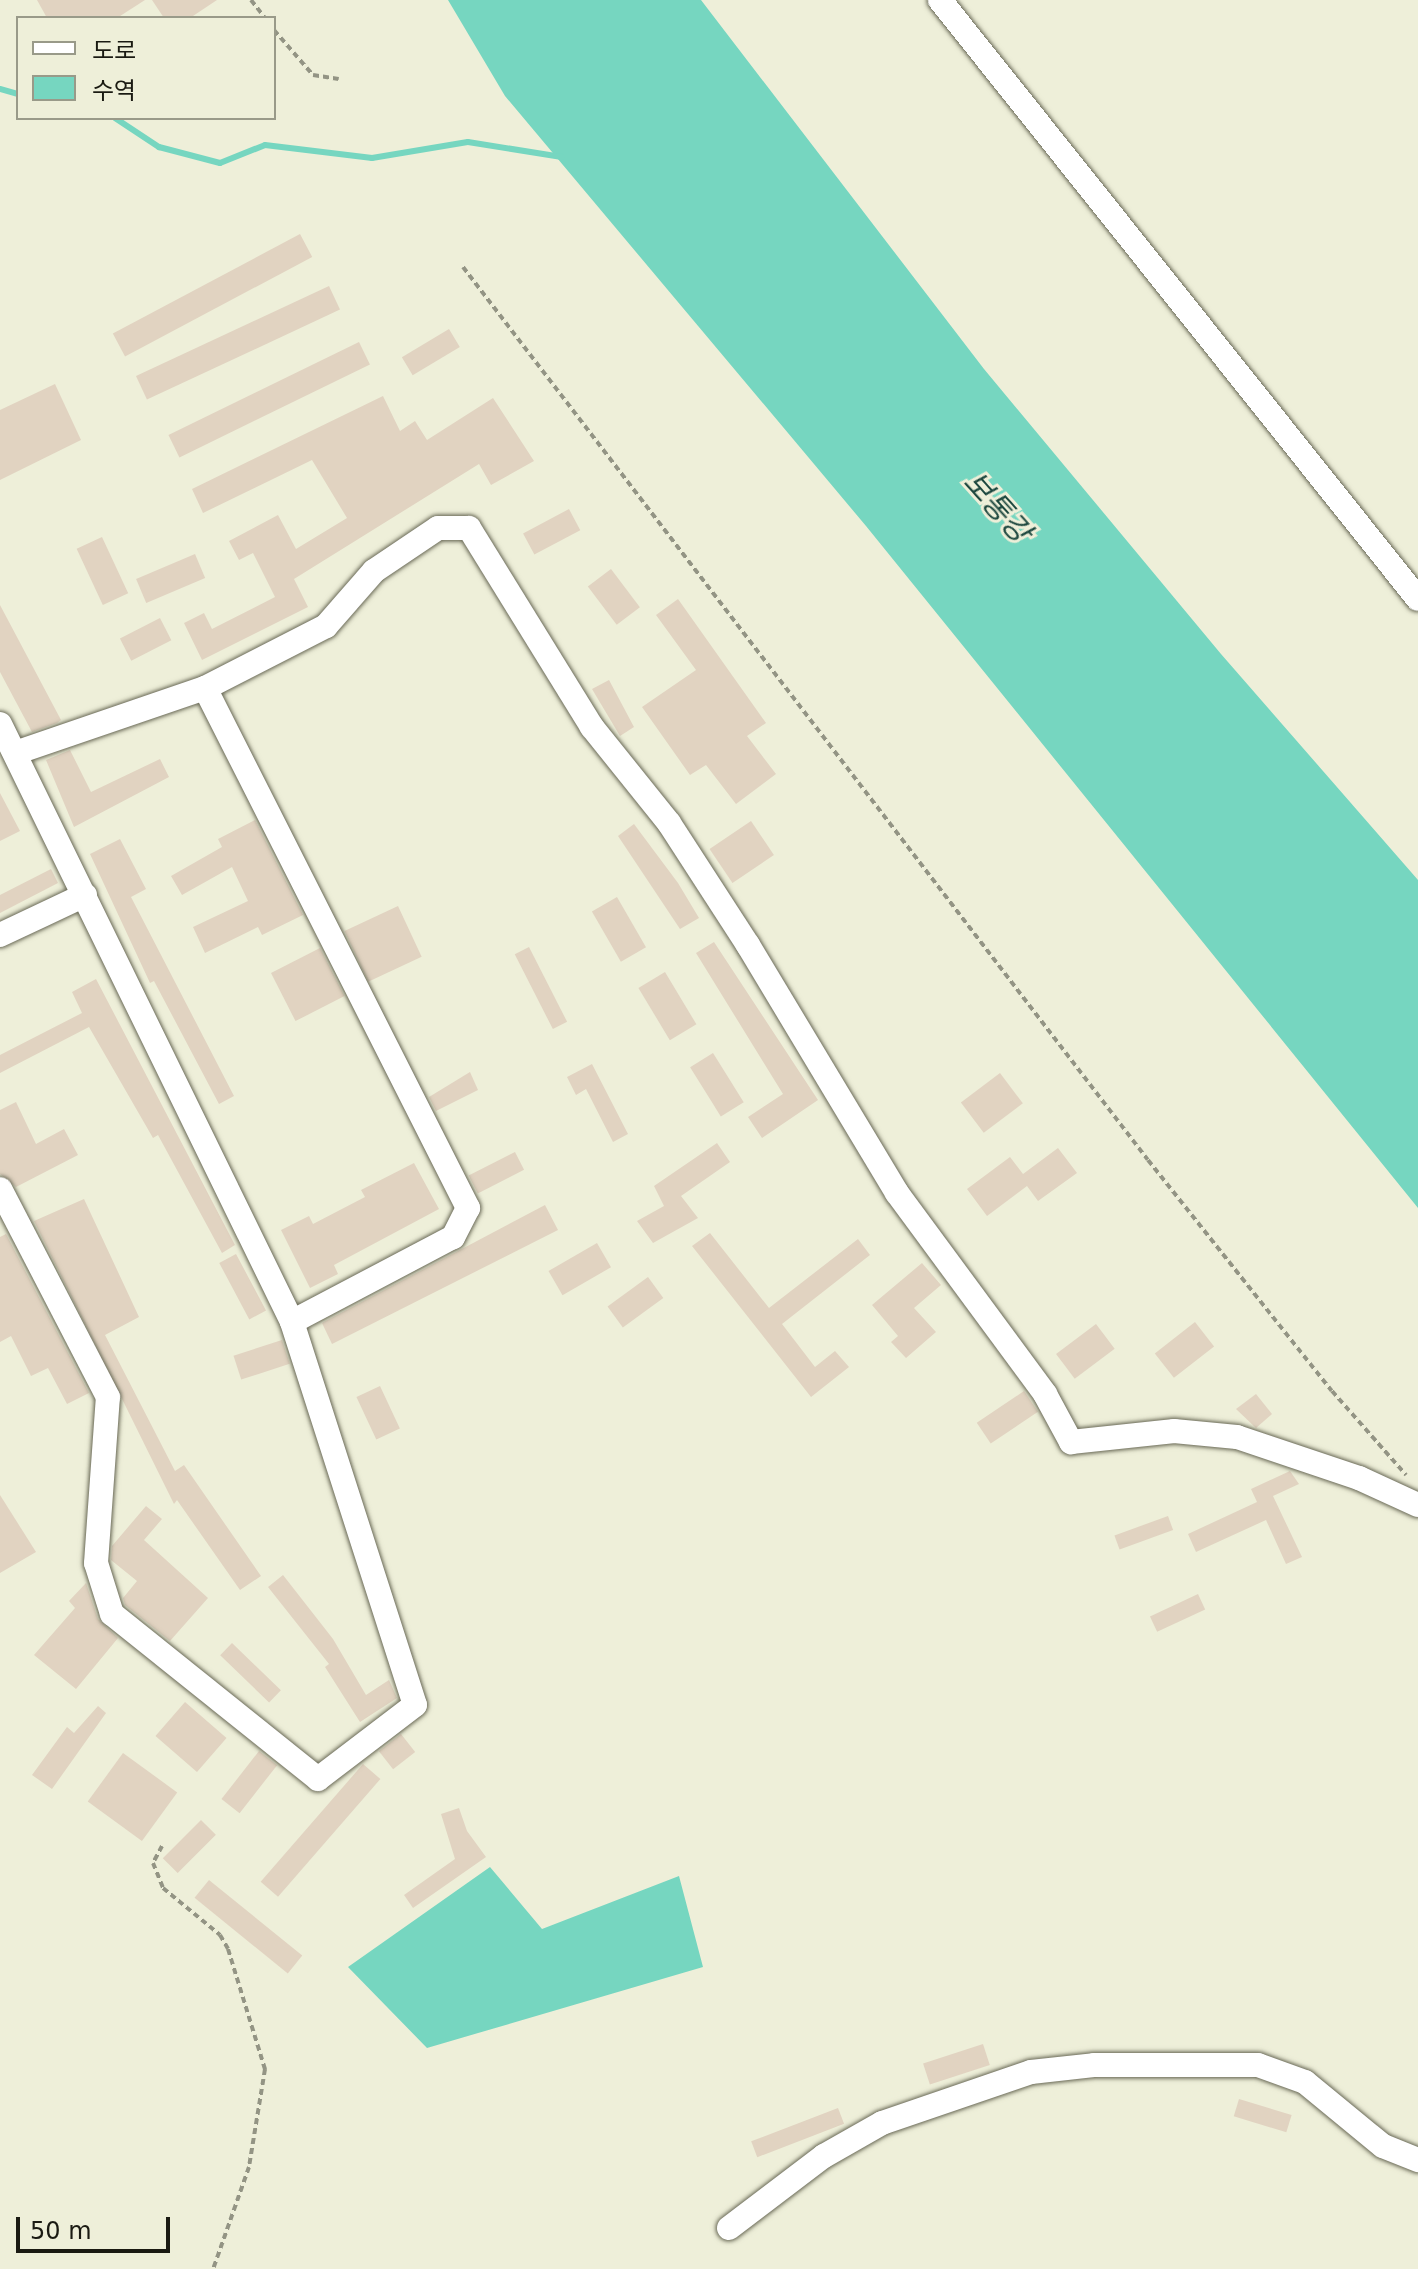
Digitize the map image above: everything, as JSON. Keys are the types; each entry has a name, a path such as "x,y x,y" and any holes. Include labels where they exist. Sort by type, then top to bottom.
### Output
{"street":[{"path":"940,0 1418,599"},
{"path":"15,753 205,688 326,626 374,571 438,528 469,528 592,727 669,823 897,1193 1045,1394 1071,1442 1174,1431 1237,1437 1359,1478 1418,1505"},
{"path":"205,688 468,1208 453,1237 292,1322"},
{"path":"0,724 292,1322 415,1705 318,1779 112,1614 96,1563 108,1397 0,1189"},
{"path":"0,935 85,895"},
{"path":"729,2228 824,2156 882,2123 1031,2072 1094,2065 1258,2065 1305,2082 1383,2146 1418,2160"}],"path":[{"path":"251,0 263,16"},
{"path":"276,32 313,75 339,79"},
{"path":"463,267 1148,1160 1410,1480"},
{"path":"162,1846 153,1863 163,1888 220,1935 228,1949 265,2069 249,2167 213,2269"}],"water":[{"name":"보통강","path":"448,0 701,0 984,369 1221,654 1418,880 1418,1208 866,526 505,96"},
{"path":"490,1867 542,1929 679,1876 703,1967 427,2048 348,1967"}],"building":[{"path":"37,0 145,0 120,16 46,16"},
{"path":"152,0 217,0 193,16 163,16"},
{"path":"300,234 312,257 125,356 113,334"},
{"path":"329,286 340,310 147,400 136,376"},
{"path":"449,329 460,347 413,375 402,357"},
{"path":"359,342 370,364 179,457 168,435"},
{"path":"55,384 81,440 0,480 0,410"},
{"path":"383,396 400,431 415,421 427,440 493,398 534,461 491,485 479,464 294,579 308,607 202,660 184,623 204,613 212,629 275,597 253,553 239,560 229,541 278,515 296,549 347,518 312,460 203,513 192,489"},
{"path":"569,509 580,530 534,555 523,533"},
{"path":"102,537 128,593 103,605 77,549"},
{"path":"195,554 205,578 146,603 136,579"},
{"path":"611,569 640,607 617,625 588,586"},
{"path":"678,599 766,723 747,736 776,774 736,804 706,765 690,775 642,707 696,670 656,615"},
{"path":"0,605 61,720 57,723 32,732 0,672"},
{"path":"160,618 171,640 131,661 120,638"},
{"path":"609,680 634,727 620,736 592,689"},
{"path":"70,750 91,792 160,759 169,777 74,827 46,760"},
{"path":"0,793 20,831 0,841"},
{"path":"255,820 303,915 262,935 258,927 205,953 193,927 248,901 232,867 182,895 171,876 222,847 218,839"},
{"path":"751,821 774,855 732,883 710,849"},
{"path":"634,824 678,883 699,918 680,929 618,836"},
{"path":"120,839 146,889 131,897 234,1096 219,1104 154,981 150,983 90,854"},
{"path":"51,869 58,883 0,913 0,895"},
{"path":"617,897 646,947 621,962 592,912"},
{"path":"398,906 422,957 368,982 345,931"},
{"path":"714,942 818,1100 762,1138 748,1117 783,1094 696,953"},
{"path":"529,947 567,1022 553,1029 515,954"},
{"path":"320,948 345,996 296,1021 271,973"},
{"path":"665,972 696,1024 670,1040 638,988"},
{"path":"96,979 235,1245 222,1253 158,1135 153,1138 89,1027 0,1073 0,1055 82,1013 72,992"},
{"path":"713,1053 744,1102 721,1116 690,1067"},
{"path":"592,1064 628,1134 613,1142 586,1089 576,1095 567,1077"},
{"path":"470,1072 478,1090 436,1111 429,1097"},
{"path":"1000,1073 1023,1103 984,1133 961,1102"},
{"path":"16,1102 36,1144 64,1129 78,1155 16,1187 0,1174 0,1110"},
{"path":"717,1143 730,1162 681,1196 698,1218 653,1243 637,1221 664,1206 654,1186"},
{"path":"1058,1148 1077,1173 1038,1201 1027,1186 987,1216 967,1189 1010,1157 1023,1174"},
{"path":"515,1152 524,1170 478,1193 469,1176"},
{"path":"414,1163 439,1209 334,1265 338,1274 310,1288 281,1230 309,1216 313,1224 365,1197 361,1190"},
{"path":"84,1199 139,1317 105,1335 175,1471 184,1465 261,1576 240,1590 177,1500 174,1504 34,1221"},
{"path":"545,1205 558,1230 332,1344 322,1323"},
{"path":"710,1233 769,1308 858,1239 870,1255 782,1324 815,1367 835,1351 849,1367 811,1397 692,1246"},
{"path":"6,1234 89,1393 67,1404 48,1368 31,1376 11,1336 0,1342 0,1237"},
{"path":"597,1243 611,1267 563,1295 549,1271"},
{"path":"236,1254 266,1311 249,1319 219,1263"},
{"path":"922,1263 941,1285 914,1308 936,1332 906,1358 891,1342 898,1336 872,1305"},
{"path":"648,1277 663,1298 623,1327 608,1306"},
{"path":"1195,1322 1214,1346 1174,1378 1155,1353"},
{"path":"1096,1324 1115,1349 1075,1379 1056,1354"},
{"path":"282,1340 290,1364 241,1380 233,1356"},
{"path":"380,1386 400,1429 376,1440 356,1397"},
{"path":"1024,1391 1038,1412 991,1444 977,1423"},
{"path":"1256,1394 1272,1414 1256,1428 1236,1409"},
{"path":"1290,1471 1299,1484 1273,1496 1302,1557 1286,1564 1266,1520 1196,1552 1188,1534 1257,1502 1251,1489"},
{"path":"0,1495 36,1552 0,1573"},
{"path":"146,1506 162,1519 144,1540 208,1598 170,1641 125,1605 123,1598 137,1581 111,1560 112,1546"},
{"path":"1168,1516 1173,1530 1120,1550 1114,1535"},
{"path":"283,1575 333,1639 366,1695 389,1680 397,1698 360,1722 325,1667 329,1664 268,1587"},
{"path":"86,1583 98,1619 118,1638 76,1689 34,1655 75,1608 69,1601"},
{"path":"1198,1594 1205,1609 1157,1632 1150,1616"},
{"path":"232,1643 281,1690 269,1702 220,1655"},
{"path":"185,1702 227,1738 197,1772 155,1736"},
{"path":"98,1706 106,1713 52,1789 32,1775 67,1727 74,1733"},
{"path":"401,1734 415,1752 393,1769 379,1751"},
{"path":"259,1751 277,1765 240,1813 221,1799"},
{"path":"123,1753 177,1792 142,1841 88,1802"},
{"path":"363,1764 380,1779 278,1897 261,1882"},
{"path":"459,1808 467,1831 486,1857 413,1908 404,1895 455,1859 441,1814"},
{"path":"201,1820 216,1835 178,1873 163,1858"},
{"path":"209,1880 302,1956 288,1973 195,1898"},
{"path":"983,2044 990,2065 930,2084 923,2063"},
{"path":"1239,2099 1292,2115 1286,2132 1234,2116"},
{"path":"838,2108 844,2124 757,2157 751,2141"}],"waterway":[{"path":"0,89 16,93"},
{"path":"118,120 159,147 220,163 265,145 372,158 468,142 562,157"}]}
